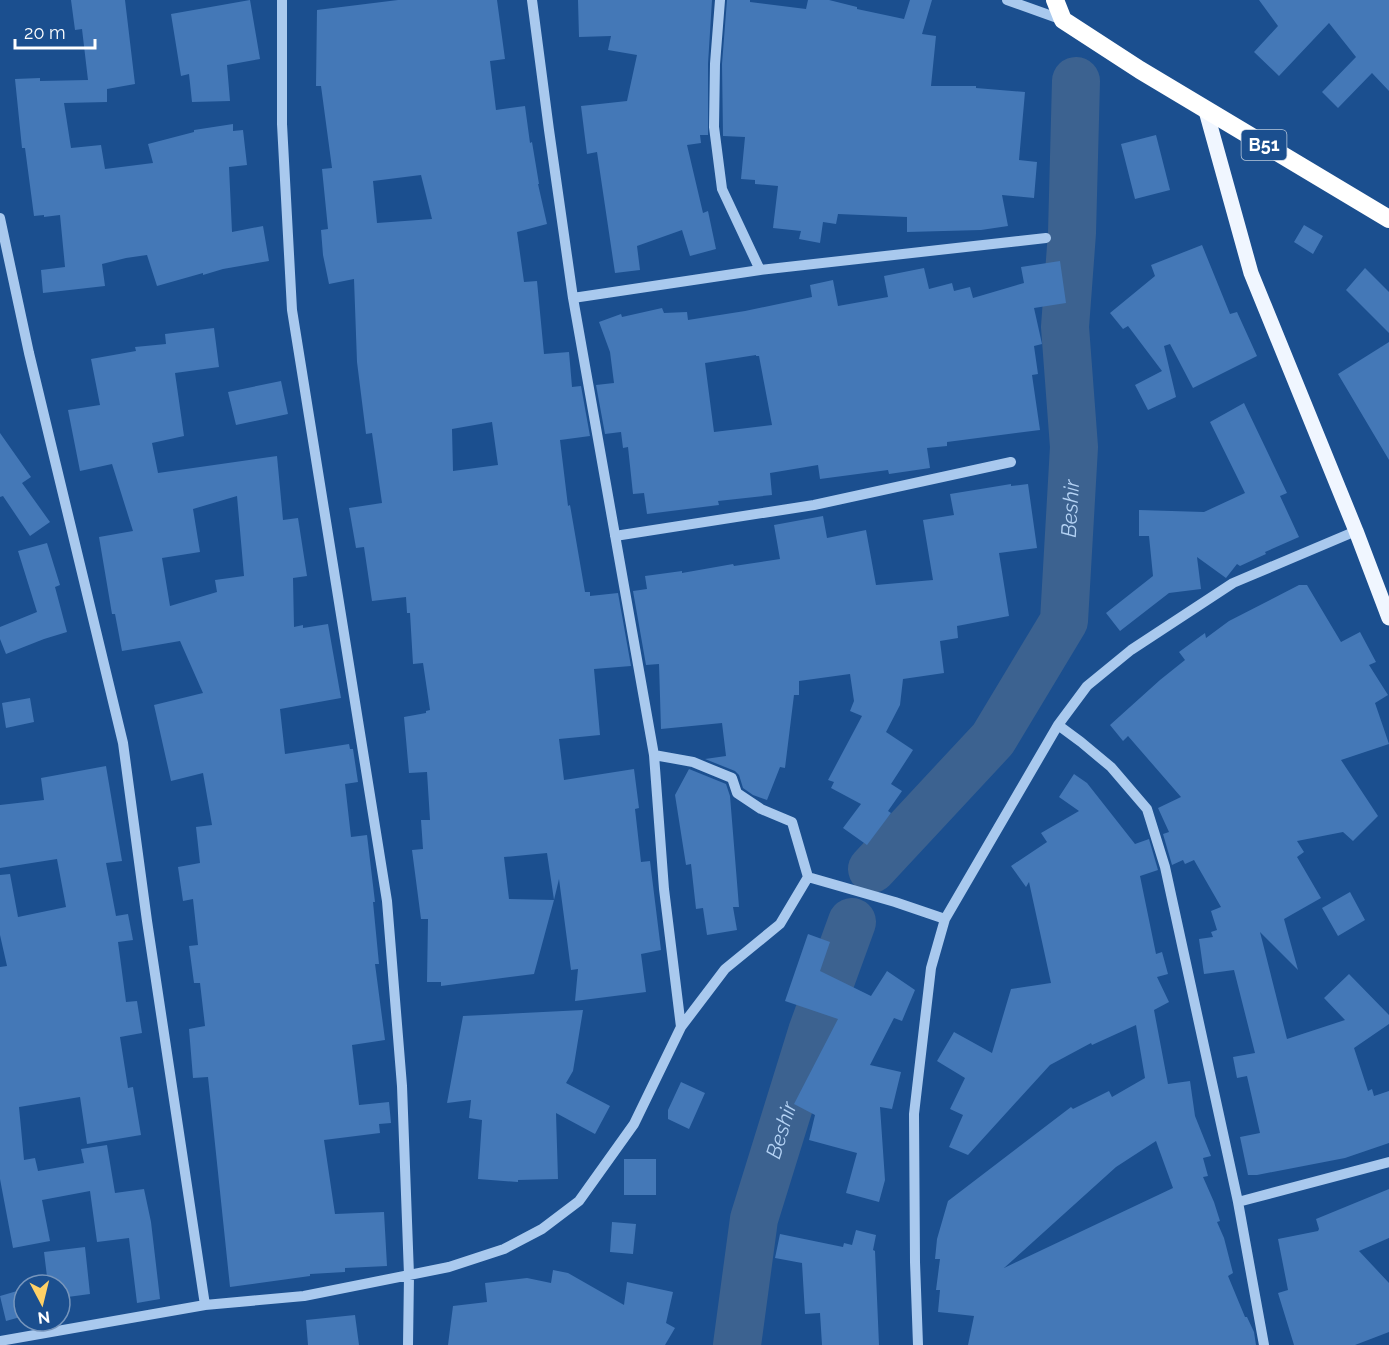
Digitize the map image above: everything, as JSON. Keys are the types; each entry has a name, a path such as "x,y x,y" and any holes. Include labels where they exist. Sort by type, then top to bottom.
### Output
{"highway":[{"path":"1055,0 1063,20"},
{"name":"B51","path":"1063,20 1206,111 1389,219"}],"main road":[{"path":"1206,111 1251,273 1389,618"}],"street":[{"path":"282,0 282,124 292,310 387,901 402,1086 409,1275 408,1345"},
{"path":"532,0 573,298 654,755 664,889 681,1027"},
{"path":"720,0 715,64 714,127 722,189 760,270"},
{"path":"1007,0 1063,20"},
{"path":"0,218 29,353 123,743 147,921 205,1305"},
{"path":"573,298 760,270 1046,238"},
{"path":"615,536 814,504 1011,462"},
{"path":"918,1345 914,1114 931,968 945,919 1058,725 1087,686 1131,650 1233,584 1356,531"},
{"path":"1058,725 1111,767 1147,809 1165,867 1238,1202 1264,1345"},
{"path":"0,1341 205,1305 304,1296 449,1267 504,1249 542,1229 579,1201 634,1124 681,1027 725,969 780,924 808,877 792,822 761,808 737,793 732,778 693,762 654,755"},
{"path":"808,877 945,919"},
{"path":"1238,1202 1389,1162"}],"building":[{"path":"71,0 125,0 135,84 107,89 107,102 64,103 71,148 101,145 105,169 153,163 148,144 194,132 194,130 233,124 233,131 243,130 247,165 229,167 232,232 263,226 269,261 203,275 203,273 157,286 147,255 102,264 105,286 43,293 41,270 65,267 60,215 34,216 25,148 22,148 15,79 88,80 82,29 75,30"},
{"path":"250,0 260,59 227,65 230,101 192,102 189,74 181,76 171,14"},
{"path":"398,0 497,0 505,59 490,61 496,110 525,106 530,143 532,142 547,224 517,232 524,282 537,281 544,354 569,352 572,387 581,386 590,436 560,440 568,506 570,505 585,592 590,592 590,596 618,593 631,666 594,669 600,735 559,739 564,780 634,769 639,808 635,809 641,862 650,861 661,950 641,954 646,992 575,1001 578,969 571,970 559,879 554,900 534,974 441,986 441,982 427,982 428,919 421,919 412,850 423,849 421,820 430,820 427,772 409,773 404,717 426,713 430,710 423,663 413,664 410,613 407,613 406,597 372,601 364,547 356,548 349,508 382,503 372,433 366,434 357,362 354,279 329,284 323,255 321,230 328,229 322,169 332,168 321,86 316,86 317,10","holes":["421,175 432,219 377,223 373,181","492,422 498,465 453,471 452,429","547,853 554,900 509,899 504,857"]},
{"path":"578,0 712,0 708,64 708,135 700,135 701,143 687,145 703,213 708,211 716,249 690,256 682,230 637,246 640,270 615,273 597,152 587,154 581,106 627,101 637,55 608,50 611,36 579,37"},
{"path":"727,0 750,0 750,2 806,9 808,0 829,0 857,7 857,9 904,19 910,0 932,0 922,34 936,36 931,86 976,86 976,88 1025,92 1019,160 1037,162 1034,198 1002,195 1008,226 981,230 907,232 907,217 838,214 836,224 823,222 820,243 799,239 801,231 773,228 778,186 755,184 755,180 741,179 745,137 723,136 722,64"},
{"path":"1259,0 1389,0 1389,91 1372,73 1338,108 1322,92 1356,57 1329,23 1279,76 1254,52 1278,26"},
{"path":"1156,135 1170,190 1135,199 1121,144"},
{"path":"1304,225 1323,236 1313,254 1294,242"},
{"path":"1202,245 1230,314 1237,312 1257,356 1193,388 1170,344 1164,346 1176,397 1148,410 1135,385 1162,371 1128,326 1123,329 1110,313 1155,276 1151,265"},
{"path":"1060,261 1066,303 1034,308 1042,344 1034,346 1038,374 1032,375 1040,430 947,442 947,446 927,448 930,468 889,474 888,470 820,479 818,465 770,473 772,495 718,501 719,505 647,514 644,493 633,494 628,447 623,448 621,432 605,434 596,385 614,383 610,352 599,322 621,314 622,317 662,308 664,313 687,312 688,320 745,311 812,297 810,285 833,280 838,306 888,297 884,276 924,268 929,289 952,283 954,291 970,287 973,298 1024,283 1021,267","holes":["759,356 772,425 714,432 705,363"]},
{"path":"1365,268 1389,292 1389,333 1346,290"},
{"path":"214,328 219,367 175,373 184,436 152,443 158,473 277,456 283,520 298,518 307,576 293,578 294,627 328,624 341,698 280,709 285,754 349,744 350,749 353,749 358,782 345,784 351,837 367,835 379,964 375,964 385,1040 352,1045 359,1105 389,1102 391,1123 379,1124 380,1133 324,1140 335,1214 384,1212 387,1266 345,1268 345,1272 310,1274 310,1276 230,1287 208,1077 193,1078 189,1029 205,1026 200,983 194,983 189,946 198,945 193,899 183,901 178,867 200,863 196,827 212,825 203,773 171,781 154,705 203,693 180,641 122,651 115,614 112,614 99,537 133,531 112,464 80,471 68,410 100,405 91,359 136,351 135,347 166,344 165,334","holes":["237,496 244,576 215,580 217,592 170,606 162,558 200,552 193,509"]},
{"path":"1389,342 1389,460 1338,374"},
{"path":"281,381 288,414 236,425 228,392"},
{"path":"1244,403 1287,493 1280,496 1299,537 1240,566 1237,564 1226,578 1197,557 1201,589 1169,593 1120,631 1106,613 1153,576 1149,536 1139,536 1139,510 1204,512 1245,493 1210,422"},
{"path":"0,433 31,477 22,483 50,522 30,536 3,496 0,497"},
{"path":"1011,484 1011,486 1028,484 1037,548 999,553 1009,616 957,626 958,638 940,641 944,673 903,679 900,705 886,732 913,750 891,784 902,791 888,811 891,813 867,845 843,828 861,804 831,788 834,782 828,780 862,716 850,711 854,701 850,674 799,681 799,695 794,695 785,768 780,767 767,800 743,788 739,775 735,771 705,759 726,756 722,723 661,729 659,664 646,665 633,591 647,589 645,576 780,559 774,525 823,516 827,538 866,530 876,585 933,580 923,520 954,515 950,494"},
{"path":"47,543 60,585 55,587 67,632 6,654 0,639 0,627 37,612 18,551"},
{"path":"1299,585 1307,585 1341,642 1360,632 1376,662 1369,665 1388,695 1375,703 1389,744 1341,760 1378,816 1353,841 1343,832 1297,841 1304,852 1297,857 1321,898 1284,919 1298,970 1260,932 1287,1039 1345,1020 1324,998 1349,974 1389,1015 1389,1024 1354,1048 1368,1091 1372,1089 1374,1096 1389,1091 1389,1143 1345,1158 1248,1175 1240,1137 1260,1133 1247,1076 1237,1078 1233,1057 1255,1053 1234,970 1204,974 1199,939 1213,937 1211,932 1217,930 1211,911 1221,907 1194,860 1185,864 1183,860 1172,865 1163,834 1169,832 1158,808 1181,797 1128,736 1123,741 1110,725 1185,660 1179,652 1205,633 1206,638 1229,621"},
{"path":"30,698 34,722 6,728 2,703"},
{"path":"106,766 122,861 106,863 116,916 128,914 133,940 118,942 126,1002 137,1001 142,1033 120,1037 128,1088 133,1087 141,1135 87,1144 80,1097 19,1107 24,1160 35,1158 38,1171 84,1163 81,1149 107,1145 115,1193 144,1189 151,1222 160,1299 137,1303 129,1238 97,1242 90,1191 42,1200 50,1241 13,1248 0,1179 0,967 7,966 0,935 0,875 10,874 18,917 66,907 57,859 0,868 0,805 44,800 41,778"},
{"path":"689,769 726,784 730,796 739,907 733,907 737,930 707,935 703,908 696,909 691,864 686,865 675,795"},
{"path":"1074,774 1087,783 1135,844 1149,839 1158,870 1140,876 1156,954 1162,952 1168,974 1157,977 1169,1002 1154,1010 1168,1084 1190,1081 1195,1116 1211,1156 1203,1158 1208,1176 1203,1177 1220,1221 1217,1222 1224,1238 1233,1273 1228,1276 1245,1317 1254,1332 1256,1345 968,1345 974,1316 938,1312 940,1290 936,1290 940,1259 935,1259 937,1239 948,1201 1071,1107 1073,1109 1109,1091 1112,1097 1145,1078 1136,1025 1092,1045 1091,1043 1050,1065 968,1155 949,1147 963,1115 950,1109 965,1078 937,1061 954,1032 992,1053 1011,989 1051,983 1029,882 1026,887 1011,866 1047,842 1041,833 1079,811 1059,797","holes":["1156,1141 1173,1188 1004,1268 1116,1167"]},
{"path":"1350,892 1365,920 1338,936 1322,908"},
{"path":"808,934 830,942 820,971 871,996 887,971 915,990 902,1021 894,1018 870,1065 901,1072 892,1109 880,1107 885,1180 879,1202 846,1193 857,1153 809,1140 815,1115 794,1104 838,1019 785,1001"},
{"path":"583,1010 573,1071 566,1083 610,1106 595,1134 556,1113 558,1179 518,1180 518,1182 478,1179 482,1120 469,1118 471,1100 447,1103 463,1016"},
{"path":"681,1082 705,1093 689,1129 668,1119 668,1110"},
{"path":"624,1159 656,1159 656,1195 624,1195"},
{"path":"1389,1189 1389,1238 1359,1251 1389,1283 1389,1332 1355,1345 1294,1345 1278,1293 1288,1290 1278,1239 1318,1231 1316,1219"},
{"path":"612,1222 636,1224 633,1254 610,1252"},
{"path":"856,1230 876,1235 873,1250 875,1251 879,1345 822,1345 820,1313 805,1314 802,1263 775,1258 780,1234 843,1247 844,1243 852,1245"},
{"path":"85,1247 90,1294 72,1296 72,1273 47,1273 44,1252"},
{"path":"553,1270 568,1273 624,1305 627,1282 673,1292 666,1323 675,1328 665,1345 448,1345 453,1306 487,1302 485,1283 527,1278 551,1283"},
{"path":"12,1292 12,1319 6,1321 0,1296"},
{"path":"355,1315 359,1345 308,1345 306,1320"}],"waterway":[{"name":"Beshir","path":"872,869 993,739 1064,621 1074,447 1065,327 1072,233 1076,81"},
{"name":"Beshir","path":"737,1345 754,1219 812,1032 852,922"}]}
